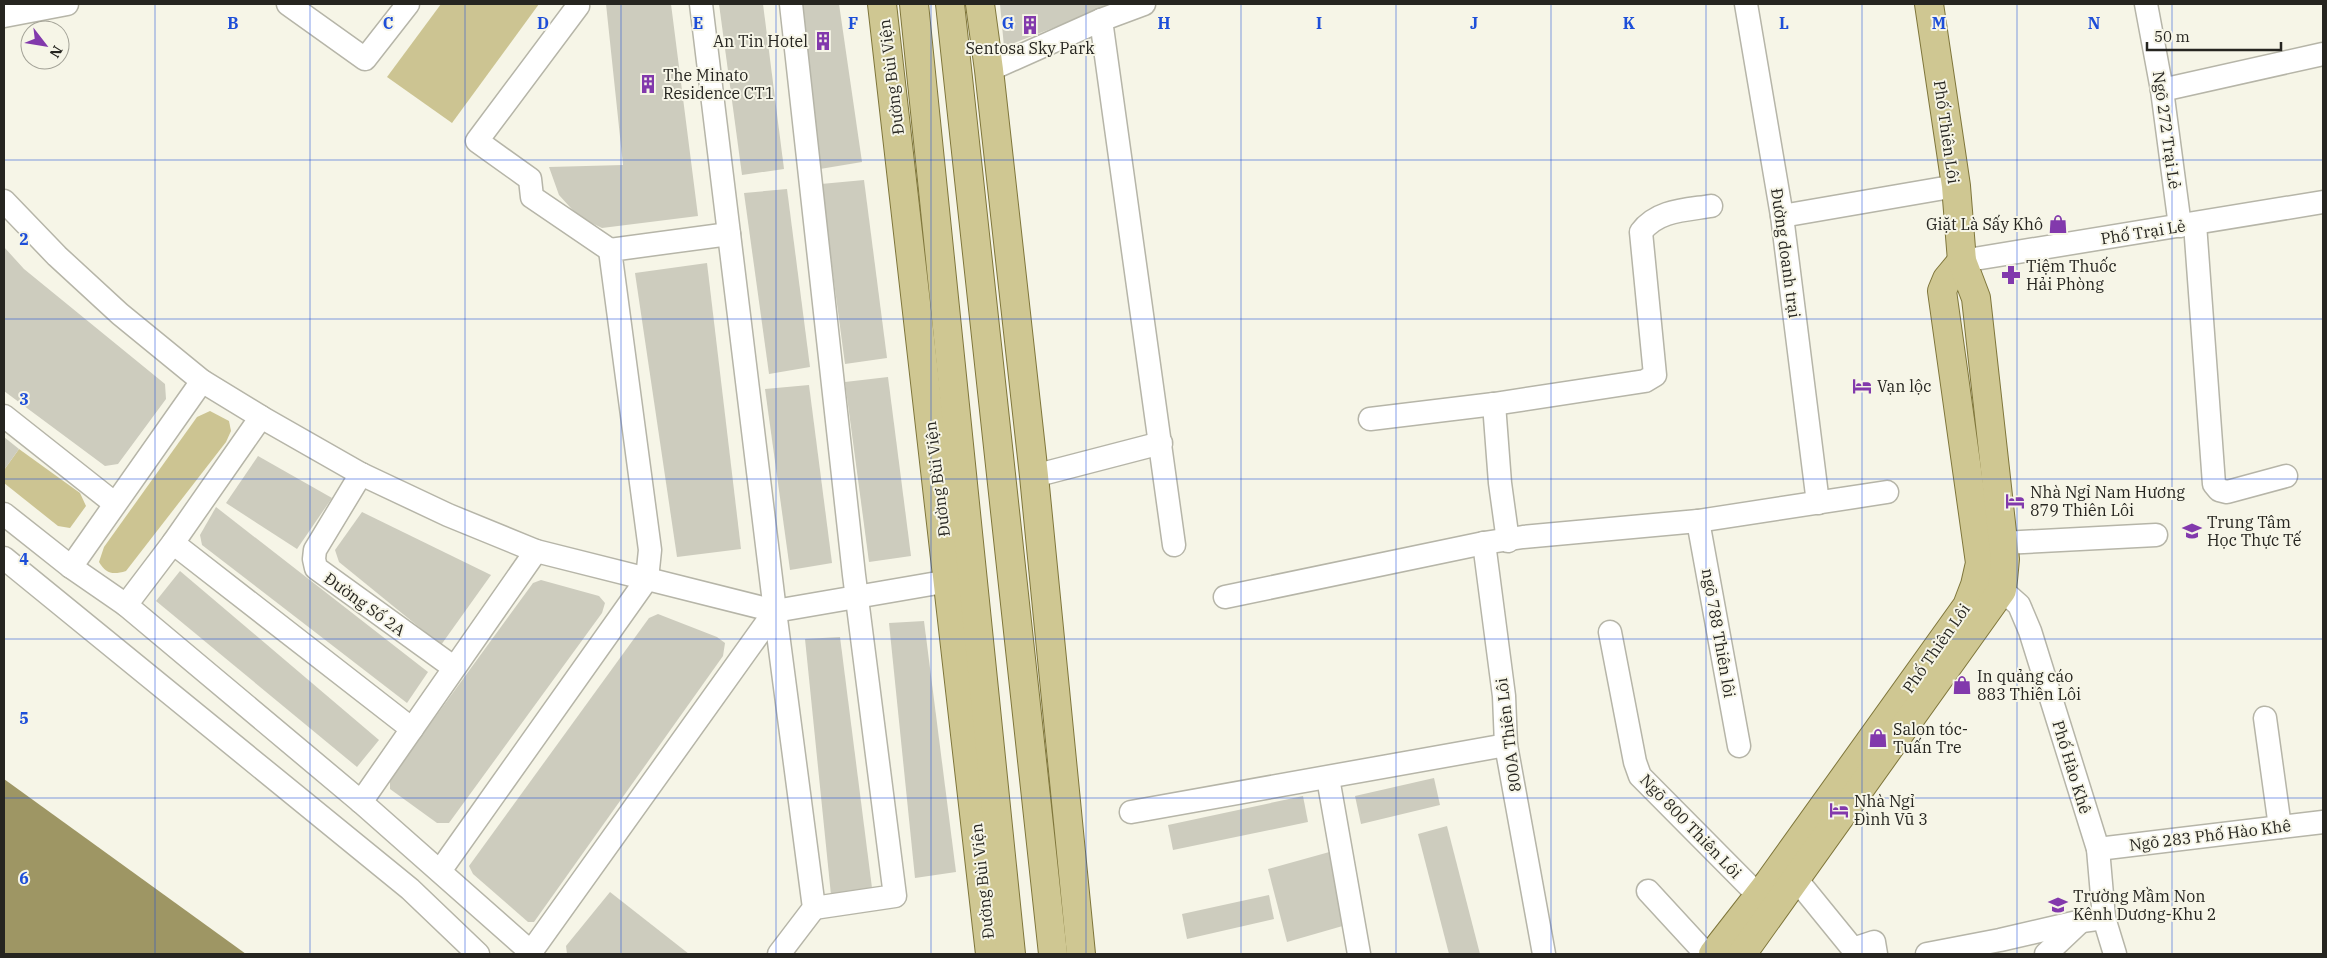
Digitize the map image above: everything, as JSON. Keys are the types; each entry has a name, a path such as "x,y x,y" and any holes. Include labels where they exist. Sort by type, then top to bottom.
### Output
{"main road":[{"name":"Đường Bùi Viện","path":"882,4 1011,954"},
{"name":"Đường Bùi Viện","path":"914,4 990,954"},
{"path":"950,4 1053,954"},
{"path":"980,4 1034,476 1081,954"},
{"name":"Phố Thiên Lôi","path":"1742,954 2002,590 2005,558 2004,543 1976,298 1962,261 1956,186 1929,4"},
{"name":"Phố Thiên Lôi","path":"1713,954 1759,896 1967,606 1975,585 1980,563 1942,291 1947,279 1962,261"},
{"path":"1975,585 2002,590"}],"street":[{"path":"4,16 67,4"},
{"path":"288,4 365,59 408,4"},
{"path":"577,4 578,6 477,142 530,179 532,197 610,250 729,234"},
{"path":"701,4 775,611 814,908"},
{"path":"779,954 814,908 895,896 857,598 791,4"},
{"path":"989,70 1101,20 1144,4"},
{"name":"Đường doanh trại","path":"1746,4 1782,216 1818,503"},
{"name":"Ngõ 272 Trại Lẻ","path":"2146,4 2187,225 2214,484 2219,490 2227,492 2286,476"},
{"path":"1101,20 1174,544"},
{"path":"2162,90 2323,54"},
{"path":"1782,216 1956,186"},
{"path":"4,201 57,256 120,314 202,380 261,417 361,474 448,515 536,551 775,611 961,579"},
{"name":"Phố Trại Lẻ","path":"1962,261 2323,202"},
{"path":"1370,419 1494,404 1645,381 1655,376 1642,232 1648,223 1663,215 1711,206"},
{"path":"440,871 647,579 650,550 610,250"},
{"path":"70,567 202,380"},
{"path":"1494,404 1500,483 1508,541"},
{"path":"4,416 114,503"},
{"path":"126,605 173,543 261,417"},
{"path":"1034,476 1160,443"},
{"name":"Đường Số 2A","path":"361,474 330,522 315,550 316,568 453,667"},
{"path":"1225,597 1484,543 1508,541 1523,537 1698,521 1887,492"},
{"path":"4,514 70,567 126,605 361,802 532,953 775,611"},
{"name":"ngõ 788 Thiên lôi","path":"1698,521 1739,746"},
{"path":"2004,543 2156,535"},
{"path":"173,543 412,729"},
{"name":"800A Thiên Lôi","path":"1484,543 1504,696 1506,745 1544,954"},
{"path":"361,802 453,667 536,551"},
{"path":"4,558 410,889 478,954"},
{"name":"Phố Hào Khê","path":"2002,590 2019,605 2030,630 2098,849 2104,918 2114,954"},
{"name":"Ngõ 800 Thiên Lôi","path":"1610,632 1635,762 1640,776 1759,896"},
{"path":"2265,718 2280,827"},
{"path":"1131,812 1506,745"},
{"path":"1328,778 1359,954"},
{"name":"Ngõ 283 Phố Hào Khê","path":"2098,849 2323,822"},
{"path":"1796,879 1853,949 1874,942 1876,954"},
{"path":"1648,891 1706,954"},
{"path":"1927,954 2104,918"},
{"path":"2046,954 2082,921"}],"shaded area":[{"path":"441,4 539,4 452,123 387,77"},
{"path":"210,411 229,421 231,431 226,442 126,571 114,573 107,571 99,562 104,547 197,417"},
{"path":"19,449 80,493 86,506 70,528 58,526 4,483 4,470"},
{"path":"4,779 246,954 4,954"}],"building":[{"name":"The Minato Residence CT1","path":"606,4 671,4 698,216 602,228 579,217 559,195 549,167 623,165"},
{"path":"719,4 763,4 784,169 742,175"},
{"path":"797,4 839,4 862,162 820,169"},
{"name":"Sentosa Sky Park","path":"1000,4 1115,4 1004,47"},
{"path":"864,180 887,358 845,364 821,184"},
{"path":"787,189 810,367 769,374 744,193"},
{"path":"4,247 24,269 165,384 166,399 118,464 105,466 4,391"},
{"path":"707,263 741,549 677,557 635,273"},
{"path":"888,377 911,556 869,562 845,382"},
{"path":"809,385 832,563 790,570 765,389"},
{"path":"4,437 19,449 4,470"},
{"path":"258,456 332,498 297,549 226,503"},
{"path":"216,507 428,672 407,703 202,545 200,535"},
{"path":"362,512 491,575 441,645 339,562 335,550"},
{"path":"180,571 379,740 357,767 156,601"},
{"path":"541,580 599,596 605,603 602,613 449,823 437,823 390,789 390,779 533,583"},
{"path":"658,614 717,637 725,643 723,656 534,922 528,922 473,874 469,866 649,618"},
{"path":"924,621 956,872 915,878 889,623"},
{"path":"840,637 872,888 831,895 805,639"},
{"path":"1434,778 1440,805 1361,824 1355,796"},
{"path":"1303,796 1308,822 1173,850 1168,825"},
{"path":"1447,826 1480,954 1449,954 1418,834"},
{"path":"1333,851 1353,923 1287,942 1268,869"},
{"path":"610,892 689,954 567,954 566,946"},
{"path":"1269,895 1274,919 1187,939 1182,914"}],"place":[{"name":"Sentosa Sky Park","path":"1030,25"},
{"name":"An Tin Hotel","path":"823,41"},
{"name":"The Minato Residence CT1","path":"648,84"},
{"name":"Giặt Là Sấy Khô","path":"2058,224"},
{"name":"Tiệm Thuốc Hải Phòng","path":"2011,275"},
{"name":"Vạn lộc","path":"1862,386"},
{"name":"Nhà Ngỉ Nam Hương 879 Thiên Lôi","path":"2015,501"},
{"name":"Trung Tâm Học Thực Tế","path":"2192,531"},
{"name":"In quảng cáo 883 Thiên Lôi","path":"1962,685"},
{"name":"Salon tóc- Tuấn Tre","path":"1878,738"},
{"name":"Nhà Ngỉ Đình Vũ 3","path":"1839,810"},
{"name":"Trường Mầm Non Kênh Dương-Khu 2","path":"2058,905"}]}
